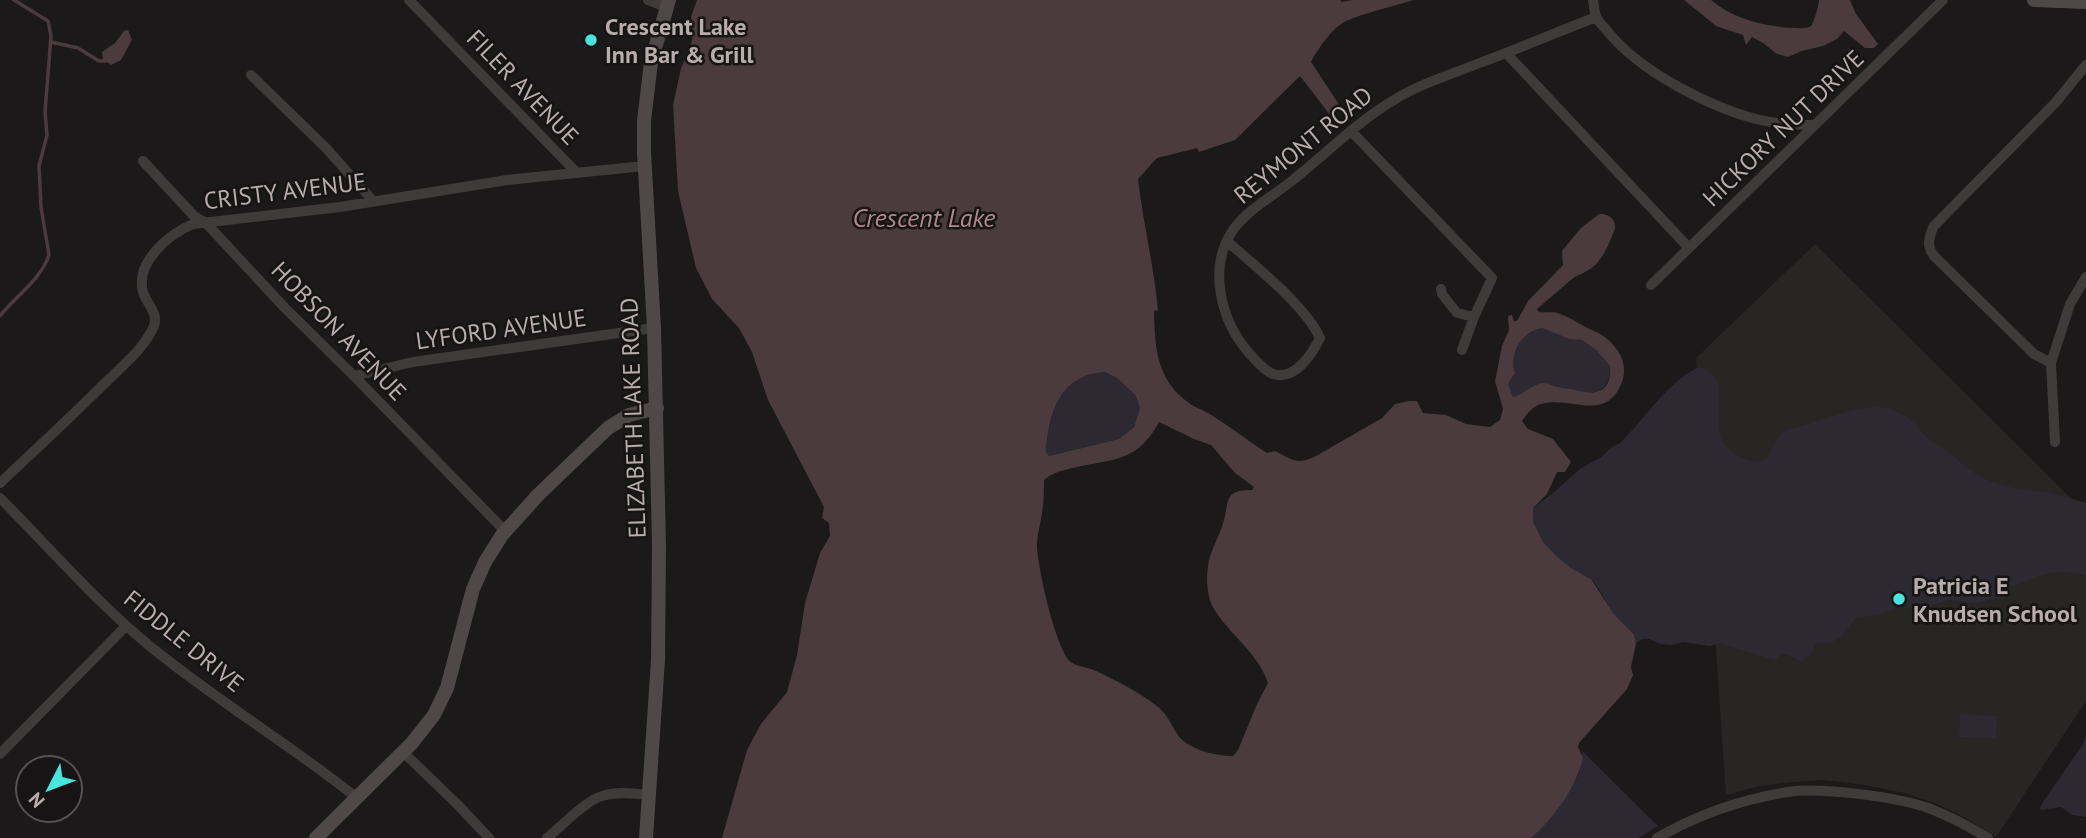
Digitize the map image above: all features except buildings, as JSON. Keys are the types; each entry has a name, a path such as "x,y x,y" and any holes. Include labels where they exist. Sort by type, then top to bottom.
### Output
{"street":[{"name":"FILER AVENUE","path":"410,0 577,173"},
{"path":"648,0 668,4"},
{"path":"1593,0 1596,17 1621,47 1637,61 1698,96 1726,110 1760,120 1790,125 1814,125"},
{"name":"HICKORY NUT DRIVE","path":"1651,285 1943,0"},
{"path":"2034,0 2086,2"},
{"name":"ELIZABETH LAKE ROAD","path":"646,838 659,631 657,408 644,121 654,50 668,4"},
{"name":"REYMONT ROAD","path":"1228,242 1262,271 1314,325 1320,338 1302,365 1287,374 1274,374 1261,366 1241,343 1227,320 1220,293 1221,259 1228,242 1233,230 1250,213 1377,110 1397,98 1428,83 1596,17"},
{"path":"1506,53 1689,248"},
{"path":"2051,363 2034,354 1996,318 1934,256 1928,248 1928,241 1933,227 2056,102 2086,65"},
{"path":"251,75 327,148 373,201"},
{"path":"1352,132 1492,278 1462,350"},
{"name":"HOBSON AVENUE","path":"143,161 505,531"},
{"name":"CRISTY AVENUE","path":"0,483 90,398 147,339 155,323 153,312 143,292 142,275 151,257 163,243 182,229 206,223 507,180 644,166"},
{"path":"2055,442 2051,363 2070,304 2086,276"},
{"path":"1441,289 1457,313 1474,317"},
{"name":"LYFORD AVENUE","path":"354,376 413,362 654,328"},
{"path":"316,838 429,723 443,699 473,589 487,557 505,531 538,495 608,428 635,413 657,408"},
{"name":"FIDDLE DRIVE","path":"0,498 126,626 187,676 312,762 357,798"},
{"path":"0,754 126,626"},
{"path":"403,752 489,838"},
{"path":"1657,838 1701,816 1756,799 1790,791 1827,790 1928,808 1964,823 1988,838"},
{"path":"547,838 586,805 601,796 648,794"}],"shaded area":[{"name":"Patricia E Knudsen School","path":"1815,244 2086,513 2086,701 1996,837 1935,803 1865,785 1824,780 1793,782 1759,786 1726,795 1696,358"},
{"path":"1542,328 1569,339 1582,340 1596,350 1610,366 1606,384 1595,392 1588,393 1547,385 1513,397 1508,384 1515,373 1516,351 1528,334"},
{"path":"1699,367 1712,374 1718,384 1722,438 1731,451 1748,460 1763,461 1780,435 1787,430 1851,411 1883,407 1908,418 1925,436 1982,477 2010,487 2050,493 2086,503 2086,576 2067,572 2048,573 2009,586 2003,599 1946,601 1920,609 1902,604 1881,614 1856,617 1840,637 1830,642 1816,643 1811,654 1801,661 1784,654 1775,660 1719,643 1710,646 1683,642 1672,645 1642,639 1636,643 1592,580 1565,564 1550,551 1534,526 1533,508 1581,468 1620,443 1667,391"},
{"path":"1105,372 1117,378 1136,396 1140,408 1134,427 1119,439 1049,456 1046,452 1050,423 1059,398 1077,381"},
{"path":"1960,714 1997,716 1996,738 1959,737"},
{"path":"2086,735 2086,817 2072,815 2061,807 2041,810 2043,802 2083,744"},
{"path":"1581,750 1658,826 1639,838 1531,838 1574,784 1580,771"}],"water":[{"name":"Crescent Lake","path":"697,0 1414,0 1346,21 1321,45 1311,62 1340,106 1330,115 1300,76 1235,140 1199,152 1197,148 1157,158 1138,179 1158,310 1154,311 1157,350 1170,384 1189,403 1267,453 1275,451 1294,460 1304,461 1316,456 1382,418 1395,404 1409,401 1417,401 1423,413 1446,415 1466,424 1490,427 1500,420 1503,409 1495,381 1502,346 1509,330 1508,316 1512,315 1514,321 1517,321 1528,301 1563,265 1562,251 1581,228 1599,214 1609,216 1613,220 1615,229 1597,263 1572,279 1537,309 1539,312 1564,316 1608,339 1622,358 1622,382 1615,395 1607,402 1597,405 1552,402 1541,404 1522,421 1528,429 1553,439 1571,462 1565,472 1557,472 1547,494 1533,508 1533,522 1543,542 1571,568 1591,579 1613,613 1634,635 1636,643 1631,667 1633,675 1627,689 1579,743 1583,758 1580,769 1556,812 1531,838 722,838 747,750 761,724 787,692 797,655 805,603 820,553 830,536 829,523 822,518 824,507 768,400 752,352 739,328 712,299 696,268 678,191 673,105 681,68 691,45 691,17","holes":["1542,328 1569,339 1582,340 1596,350 1610,366 1605,387 1590,392 1542,383 1513,397 1508,384 1515,373 1515,351 1528,334","1105,372 1117,378 1136,396 1140,408 1134,427 1119,439 1049,456 1046,452 1050,423 1059,398 1077,380","1159,422 1211,445 1235,473 1254,487 1230,497 1207,571 1208,594 1214,609 1258,662 1268,683 1233,756 1209,753 1186,743 1163,712 1150,701 1104,675 1071,662 1059,642 1048,607 1037,545 1044,480 1062,471 1121,458 1141,446"]},
{"path":"1684,0 1711,0 1750,21 1801,28 1812,24 1819,0 1850,0 1856,14 1878,44 1874,48 1865,48 1844,31 1837,39 1823,46 1788,57 1777,54 1752,37 1746,45 1743,35 1716,26"},
{"path":"128,30 132,40 121,60 111,65 103,59 102,52"}],"waterway":[{"path":"0,316 40,272 49,255 41,207 39,166 47,135 45,112 51,36 48,21 14,0"},
{"path":"51,42 78,48 99,61 106,61"}],"place":[{"name":"Crescent Lake Inn Bar & Grill","path":"591,40"},
{"name":"Patricia E Knudsen School","path":"1899,599"}]}
